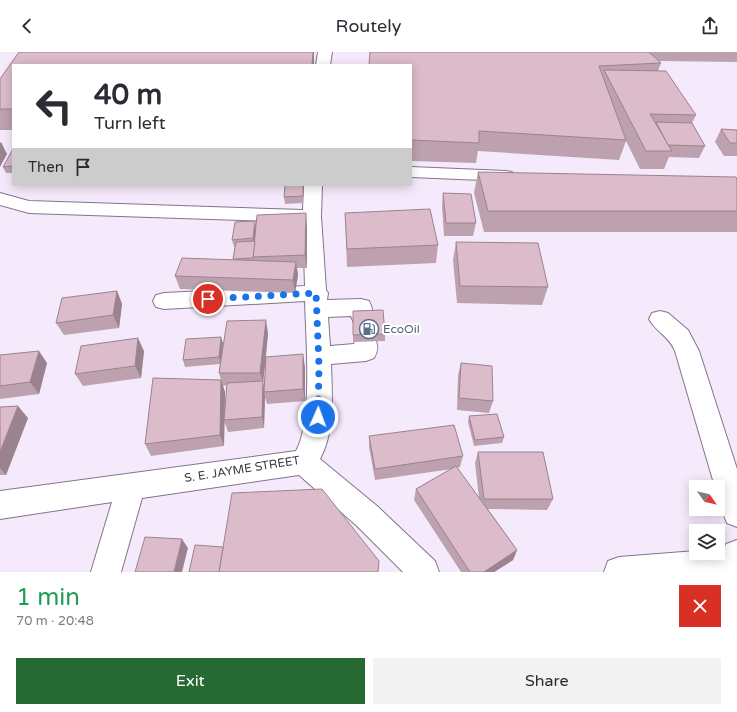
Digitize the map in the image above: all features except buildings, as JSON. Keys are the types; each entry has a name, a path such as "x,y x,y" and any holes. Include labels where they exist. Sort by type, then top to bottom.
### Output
{"street":[{"path":"323,64 325,52"},
{"path":"412,172 520,176"},
{"name":"S. E. JAYME STREET","path":"0,505 304,462 312,448 318,417 317,301 312,216 313,186"},
{"path":"0,199 29,207 312,216"},
{"path":"164,301 317,301 361,306 362,317"},
{"path":"660,319 680,336 688,350 737,513"},
{"path":"318,356 366,352 364,342"},
{"path":"304,462 367,516 401,562 424,572"},
{"path":"106,572 131,486"},
{"path":"619,572 732,563 737,555"}],"place":[{"name":"EcoOil","path":"369,329"}],"route":[{"path":"208,299 316,293 319,366 318,417"}]}
